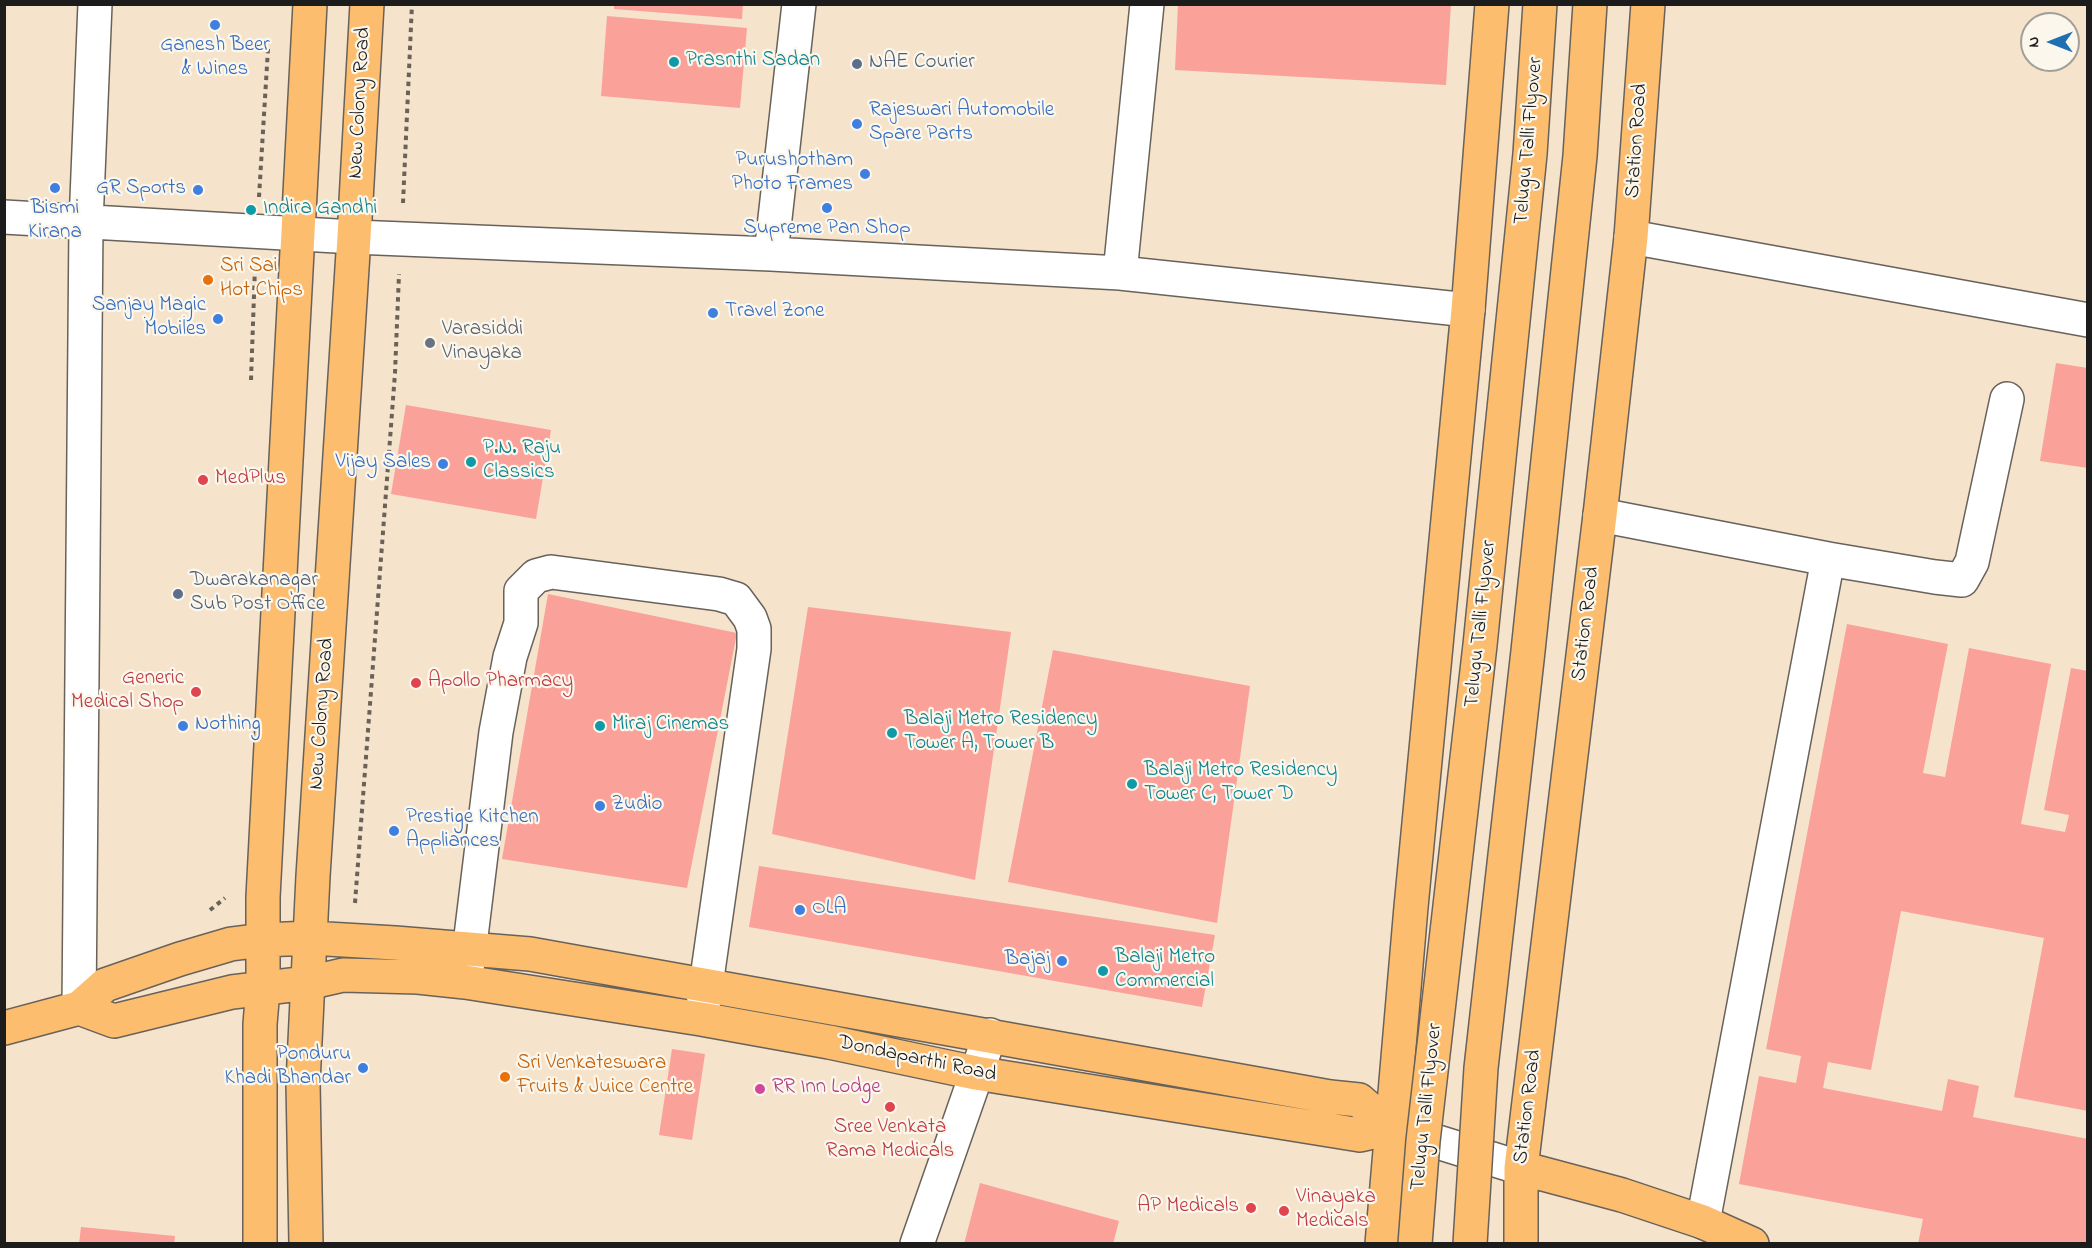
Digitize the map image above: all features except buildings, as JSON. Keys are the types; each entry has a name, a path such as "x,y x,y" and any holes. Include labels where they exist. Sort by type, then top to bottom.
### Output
{"main road":[{"path":"260,1244 260,1024 263,989 264,897 310,4"},
{"name":"New Colony Road","path":"306,1244 303,1083 310,938 367,4"},
{"path":"1382,1244 1410,907 1468,310 1492,4"},
{"name":"Telugu Talli Flyover","path":"1415,1244 1423,1141 1480,645 1527,189 1540,4"},
{"path":"1470,1244 1481,1068 1578,179 1590,4"},
{"name":"Station Road","path":"1521,1244 1521,1168 1600,515 1631,237 1648,4"},
{"path":"4,1028 79,1008 105,985 221,947 264,940 310,938 469,949 530,954 1330,1097 1359,1100 1391,1128"},
{"name":"Dondaparthi Road","path":"79,1008 114,1021 232,992 344,975 418,977 465,982 701,1019 829,1042 976,1073 1360,1135 1391,1128"},
{"path":"1521,1168 1622,1195 1703,1222 1752,1244"}],"street":[{"path":"79,1008 86,223 95,4"},
{"path":"771,254 798,4"},
{"path":"1120,273 1147,4"},
{"path":"4,217 354,237 771,254 1120,273 1468,310"},
{"path":"1631,237 2088,320"},
{"path":"1600,515 1828,559 1935,577 1962,579 1972,562 2007,399"},
{"path":"1703,1222 1828,559"},
{"path":"465,982 496,732 510,657 521,623 521,591 536,576 551,572 719,594 736,599 750,618 754,629 754,649 701,1019"},
{"path":"917,1244 990,1035"},
{"name":"Dondaparthi Road","path":"1391,1128 1521,1168"}],"path":[{"path":"354,910 395,373 412,4"},
{"path":"250,386 256,232 269,39"},
{"path":"210,911 230,894"}],"place":[{"name":"Ganesh Beer & Wines","path":"215,25"},
{"name":"Prasnthi Sadan","path":"674,62"},
{"name":"NAE Courier","path":"857,64"},
{"name":"Rajeswari Automobile Spare Parts","path":"857,124"},
{"name":"Purushotham Photo Frames","path":"865,174"},
{"name":"Bismi Kirana","path":"55,188"},
{"name":"GR Sports","path":"198,190"},
{"name":"Supreme Pan Shop","path":"827,208"},
{"name":"Indira Gandhi","path":"251,210"},
{"name":"Sri Sai Hot Chips","path":"208,280"},
{"name":"Travel Zone","path":"713,313"},
{"name":"Sanjay Magic Mobiles","path":"218,319"},
{"name":"Varasiddi Vinayaka","path":"430,343"},
{"name":"P.N. Raju Classics","path":"471,462"},
{"name":"Vijay Sales","path":"443,464"},
{"name":"MedPlus","path":"203,480"},
{"name":"Dwarakanagar Sub Post Office","path":"178,594"},
{"name":"Apollo Pharmacy","path":"416,683"},
{"name":"Generic Medical Shop","path":"196,692"},
{"name":"Nothing","path":"183,726"},
{"name":"Miraj Cinemas","path":"600,726"},
{"name":"Balaji Metro Residency Tower A, Tower B","path":"892,733"},
{"name":"Balaji Metro Residency Tower C, Tower D","path":"1132,784"},
{"name":"Zudio","path":"600,806"},
{"name":"Prestige Kitchen Appliances","path":"394,831"},
{"name":"OLA","path":"800,910"},
{"name":"Bajaj","path":"1062,961"},
{"name":"Balaji Metro Commercial","path":"1103,971"},
{"name":"Ponduru Khadi Bhandar","path":"363,1068"},
{"name":"Sri Venkateswara Fruits & Juice Centre","path":"505,1077"},
{"name":"RR Inn Lodge","path":"760,1089"},
{"name":"Sree Venkata Rama Medicals","path":"890,1107"},
{"name":"AP Medicals","path":"1251,1208"},
{"name":"Vinayaka Medicals","path":"1284,1211"}]}
